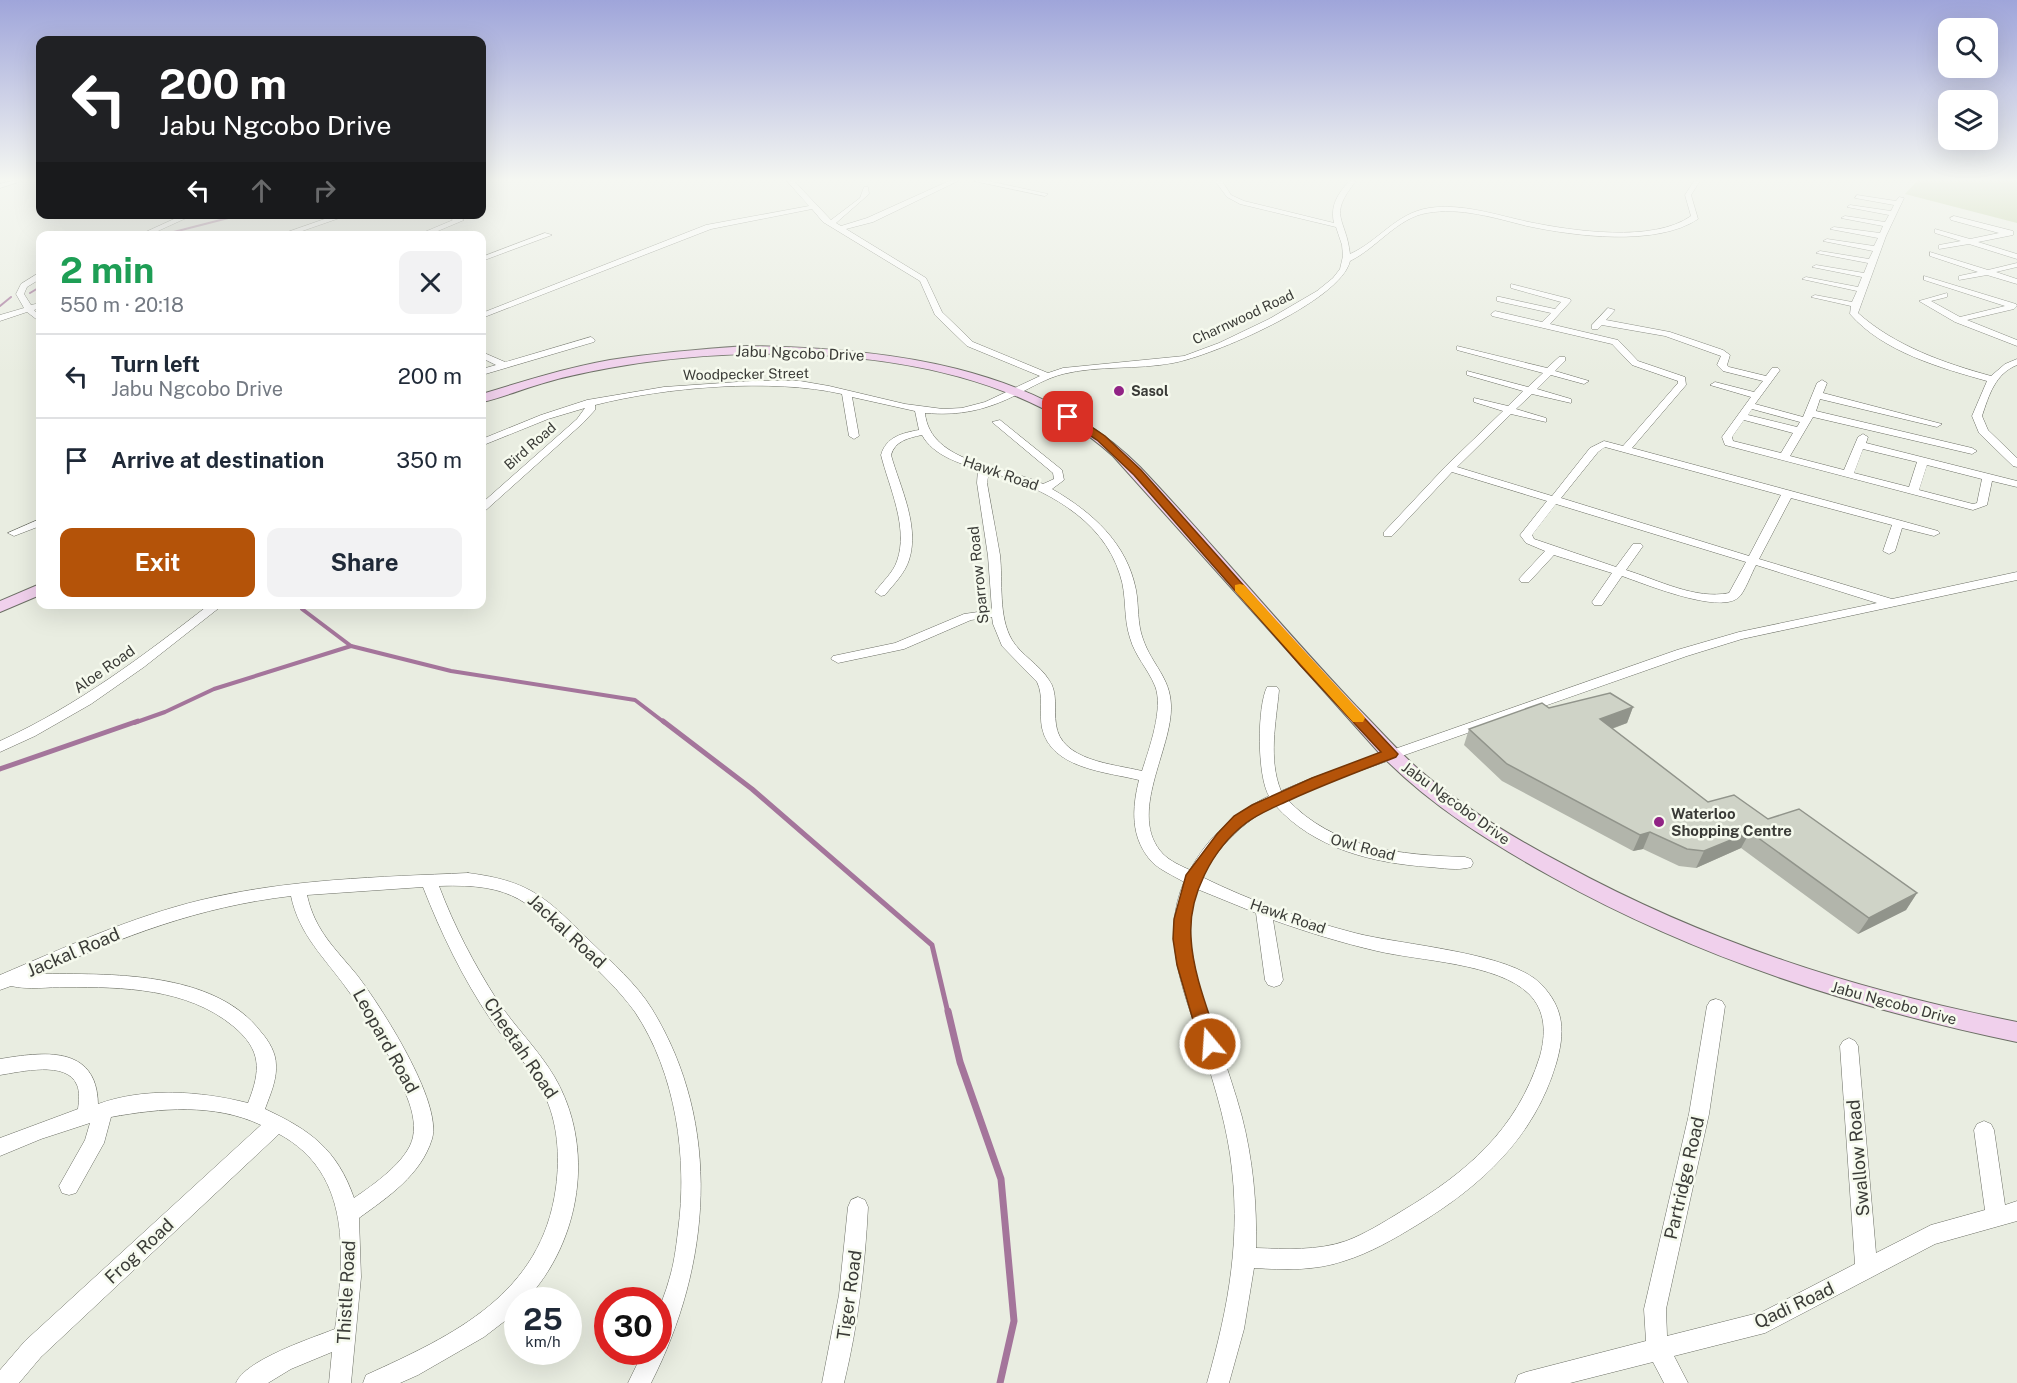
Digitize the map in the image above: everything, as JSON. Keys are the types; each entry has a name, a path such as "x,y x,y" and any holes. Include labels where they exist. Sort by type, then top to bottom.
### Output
{"main road":[{"name":"Jabu Ngcobo Drive","path":"486,397 536,381 610,365 674,356 770,350 828,351 888,357 949,370 1058,410 1101,438 1118,453 1305,663 1391,754 1420,780 1510,844 1607,898 1731,952 1861,997 1937,1016 2017,1032"},
{"path":"0,607 36,591"}],"street":[{"path":"486,258 521,246"},
{"path":"486,314 660,246"},
{"path":"868,246 917,275 926,285 938,313 970,344 1045,375"},
{"path":"1344,246 1345,260 1373,246"},
{"path":"1855,246 1877,249"},
{"path":"1878,246 1853,311 1857,317 1887,338 1935,362 1992,379"},
{"path":"1942,247 1950,246"},
{"path":"1980,246 2017,257"},
{"path":"1820,253 1873,262"},
{"path":"1933,254 2017,282"},
{"name":"Charnwood Road","path":"1013,392 1045,375 1086,367 1165,361 1203,353 1320,295 1341,274 1345,260"},
{"path":"1962,278 2017,265"},
{"path":"1816,267 1868,276"},
{"path":"36,278 28,282 20,294 36,316"},
{"path":"1927,278 2015,306"},
{"path":"1806,279 1862,290"},
{"path":"1514,286 1566,300 1568,303 1544,325"},
{"path":"1944,295 1923,301 1949,313 1958,320 2017,343"},
{"path":"1815,297 1857,305"},
{"path":"1500,299 1558,312"},
{"path":"0,318 36,305"},
{"path":"1958,320 2015,306"},
{"path":"1587,335 1611,310"},
{"path":"1495,314 1615,342 1635,363 1677,376 1683,381 1626,449"},
{"path":"1600,322 1667,334 1687,340 1726,355 1722,365 1726,369 1771,375 1727,437 1727,441 1968,506 1980,507 1989,477"},
{"path":"486,371 591,340"},
{"path":"1679,351 1687,340"},
{"path":"1460,348 1584,381"},
{"path":"486,357 504,365"},
{"path":"1388,534 1450,468 1562,359"},
{"path":"2017,362 2000,369 1992,379 1977,420 1983,431 2017,464"},
{"path":"1470,373 1568,401"},
{"path":"1784,457 1808,417 1822,383"},
{"name":"Woodpecker Street","path":"486,440 544,416 590,402 651,390 796,384 920,408 949,411 968,410 1013,392"},
{"path":"1714,385 1757,396"},
{"path":"847,393 854,436"},
{"path":"1817,396 1937,424"},
{"path":"1477,400 1543,420"},
{"name":"Bird Road","path":"486,504 580,421 590,410 590,402"},
{"path":"1750,406 1867,427 1972,451"},
{"path":"881,592 897,572 904,559 906,547 903,517 886,450 894,441 922,432 919,421 920,408"},
{"path":"1743,417 1799,431"},
{"path":"997,422 1058,472 1059,480 1044,488"},
{"path":"1848,474 1867,427"},
{"name":"Hawk Road","path":"922,432 944,452 1044,488 1099,528 1112,543 1127,571 1137,641 1163,688 1165,697 1164,720 1147,777 1141,815 1141,832 1147,846 1158,859 1192,879 1263,908 1359,940 1469,960 1509,972 1532,987 1549,1006 1554,1016 1555,1041 1536,1092 1510,1137 1483,1168 1464,1185 1393,1227 1344,1251 1301,1259 1246,1258"},
{"path":"1786,494 1734,596 1719,599 1697,597 1552,550 1530,541 1526,535 1600,445 1608,444 1934,533"},
{"path":"1860,446 2017,484"},
{"path":"1913,491 1923,461"},
{"name":"Sparrow Road","path":"984,467 982,483 994,556 997,613 1002,633 1007,643 1043,680 1047,688 1049,727 1057,746 1079,760 1147,777"},
{"path":"1450,468 1893,603"},
{"path":"1889,551 1898,523"},
{"path":"14,533 36,524"},
{"path":"1598,602 1637,546"},
{"path":"1525,579 1552,550"},
{"path":"1218,1383 1239,1305 1246,1258 1242,1169 1235,1127 1186,965 1182,919 1192,879 1205,858 1239,820 1277,798 1391,754 1693,649 1739,636 2017,576"},
{"name":"Aloe Road","path":"0,747 63,717 88,701 211,609"},
{"path":"838,659 899,646 968,617 997,613"},
{"name":"Owl Road","path":"1272,690 1268,772 1277,798 1305,825 1334,841 1350,846 1414,859 1465,863"},
{"name":"Jackal Road","path":"5,981 88,945 166,916 235,899 298,889 429,881 490,881 523,891 541,903 629,991 663,1047 682,1103 686,1126 690,1190 685,1257 672,1307"},
{"name":"Cheetah Road","path":"374,1383 460,1342 510,1304 544,1260 557,1233 568,1188 568,1148 564,1122 552,1090 541,1071 492,1007 443,917 429,881"},
{"name":"Leopard Road","path":"298,889 303,912 317,940 353,983 384,1029 421,1103 425,1123 423,1136 401,1171 348,1215"},
{"path":"1263,908 1274,980"},
{"path":"5,981 129,980 193,996 231,1015 244,1024 265,1053 267,1068 254,1112"},
{"name":"Partridge Road","path":"1658,1350 1654,1328 1655,1309 1699,1114 1716,1006"},
{"name":"Swallow Road","path":"1849,1046 1866,1270"},
{"path":"0,1067 58,1063 71,1066 80,1073 95,1112 94,1143 69,1186"},
{"name":"Thistle Road","path":"0,1147 95,1112 145,1102 201,1100 254,1112 304,1138 325,1161 340,1189 348,1215 351,1249 340,1383"},
{"name":"Frog Road","path":"4,1383 33,1348 277,1122"},
{"path":"1984,1130 1996,1216"},
{"name":"Tiger Road","path":"833,1383 845,1336 852,1289 858,1207"},
{"name":"Qadi Road","path":"1526,1383 1765,1322 1931,1235 2017,1211"},
{"path":"247,1383 283,1362 344,1336"},
{"path":"1658,1350 1677,1383"},
{"path":"639,1383 648,1365"}],"building":[{"name":"Waterloo Shopping Centre","path":"1610,693 1633,707 1600,719 1708,802 1734,795 1768,819 1799,809 1917,893 1869,918 1750,832 1704,851 1687,849 1650,832 1640,835 1507,764 1469,729 1542,703 1549,708"}],"waterway":[{"path":"30,293 36,289"},
{"path":"0,306 11,297"},
{"path":"302,609 351,646"},
{"path":"134,723 165,712 214,689 351,646"},
{"path":"351,646 451,671 635,700 665,723"},
{"path":"0,769 138,721"},
{"path":"663,721 752,789 932,945 948,1013"},
{"path":"948,1011 960,1062 1001,1179 1014,1321 1000,1383"}],"slow traffic":[{"path":"1240,588 1305,663 1358,718"}],"place":[{"name":"Sasol","path":"1119,391"},
{"name":"Waterloo Shopping Centre","path":"1659,822"}],"route":[{"path":"1068,417 1101,438 1138,472 1305,663 1391,754 1277,798 1257,809 1239,820 1205,858 1192,879 1187,896 1182,919 1182,939 1196,1004 1210,1044"}]}
